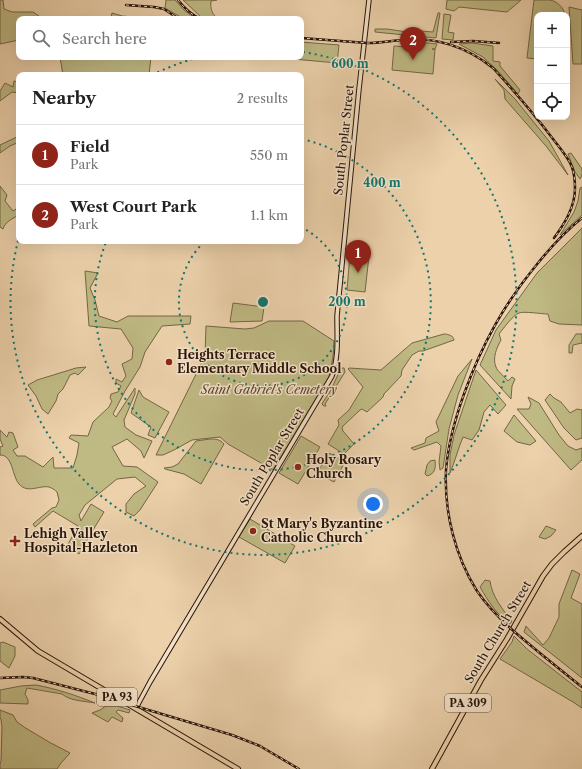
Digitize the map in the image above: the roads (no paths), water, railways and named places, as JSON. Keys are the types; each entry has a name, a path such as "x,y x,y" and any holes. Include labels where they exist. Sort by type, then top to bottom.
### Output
{"highway":[{"name":"South Church Street","path":"432,769 478,686 543,576 552,564 582,536"},
{"name":"PA 93","path":"0,619 38,651 238,769"}],"main road":[{"name":"South Poplar Street","path":"136,708 332,376 337,350 337,316 358,95 369,0"}],"railway":[{"path":"178,0 188,11 196,16"},
{"path":"126,5 164,9 174,16"},
{"path":"304,38 367,43 414,39 426,40 461,49 472,54 493,68 539,121 563,152 572,167 574,174 575,195 565,221 554,238"},
{"path":"451,42 473,41 499,43"},
{"path":"582,218 553,245 526,278 504,309 486,341 471,376 455,422 450,441 446,470 447,502 452,533 469,577 477,591 493,611 510,628 582,687"},
{"path":"0,678 33,678 95,694 232,735 260,746 299,769"}],"place":[{"name":"West Court Park","path":"413,60"},
{"name":"Field","path":"358,273"},
{"name":"Heights Terrace Elementary Middle School","path":"169,362"},
{"name":"Holy Rosary Church","path":"298,467"},
{"name":"St Mary's Byzantine Catholic Church","path":"253,531"},
{"name":"Lehigh Valley Hospital-Hazleton","path":"15,541"}],"park label":[{"name":"Saint Gabriel's Cemetery","path":"269,390"}]}
